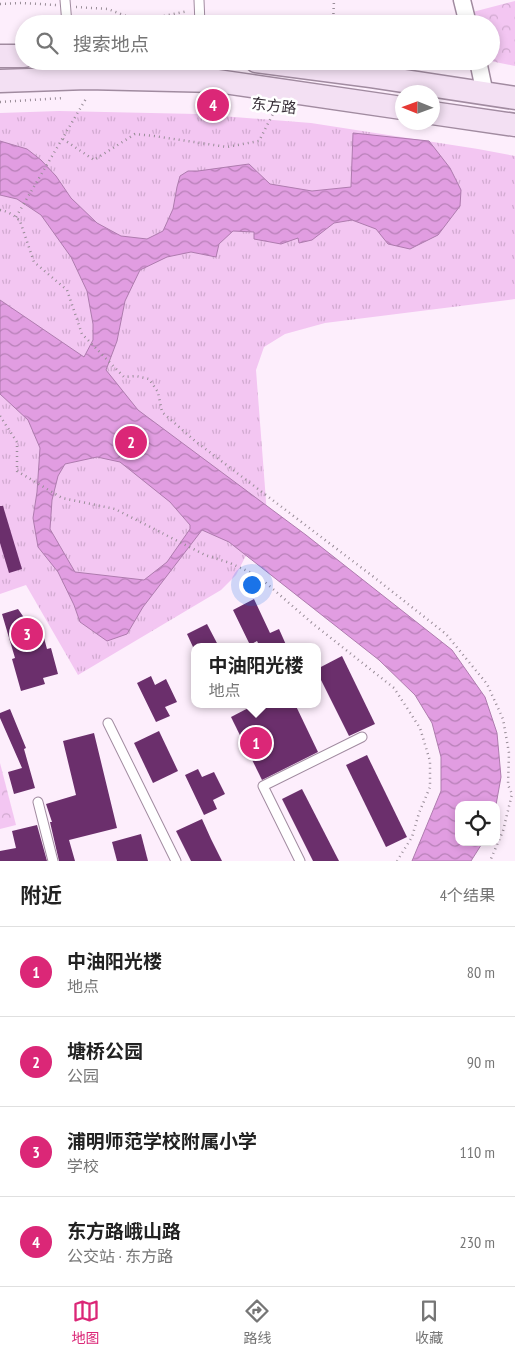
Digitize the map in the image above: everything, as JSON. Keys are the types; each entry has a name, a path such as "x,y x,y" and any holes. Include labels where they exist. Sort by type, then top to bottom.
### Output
{"main road":[{"path":"0,56 15,56"},
{"path":"325,70 515,98"},
{"name":"东方路","path":"0,81 87,78 217,81 395,114"},
{"path":"440,121 515,125"}],"street":[{"path":"462,0 466,15"},
{"path":"480,70 485,94"}],"lane":[{"path":"108,723 176,861"},
{"path":"300,861 263,786 362,737"},
{"path":"38,802 53,861"}],"path":[{"path":"333,15 334,0"},
{"path":"0,4 66,3 108,9 123,15"},
{"path":"162,15 199,4"},
{"path":"16,217 87,97 77,98"},
{"path":"0,102 68,98"},
{"name":"东方路","path":"63,139 94,160 136,134 227,147 258,141 277,107 268,106"},
{"path":"0,210 16,217 20,222 34,262 68,290 82,334 111,365 124,377 136,376 149,379 158,392 162,412 195,442 446,634 487,684 503,719 509,753 508,785 512,794 503,831 490,861"},
{"path":"0,416 18,442 17,471 62,498 115,508 205,555 230,563 258,576 312,623 394,688 420,728 430,761 430,787 419,813 412,837 397,861"}],"green space":[{"path":"515,1 515,66 500,63 500,15 465,14"},
{"path":"59,111 197,114 311,123 515,156 515,299 325,323 285,334 264,347 256,370 267,514 236,575 221,590 78,675 26,585 0,594 0,113"},
{"path":"0,763 16,825 0,829"}],"water":[{"path":"353,133 429,141 450,168 461,190 460,206 438,235 410,249 388,244 376,229 352,220 334,223 312,240 299,243 298,238 281,244 254,239 254,232 233,231 219,244 216,257 191,252 167,257 140,270 125,301 117,341 106,370 138,410 306,535 452,650 485,697 497,733 501,777 497,801 455,801 455,846 480,846 471,861 412,861 441,791 441,757 432,723 415,695 379,660 229,542 202,530 143,607 127,634 107,641 80,622 58,572 38,547 33,518 40,448 28,420 0,394 0,300 84,357 93,340 93,324 87,291 71,257 41,215 17,199 0,195 0,141 27,149 41,160 56,176 71,198 97,223 121,236 147,239 163,231 173,209 180,176 188,171 249,164 270,184 312,191 351,187","holes":["97,457 120,462 170,502 190,525 190,529 167,562 144,580 75,572 50,529 52,500 58,476 65,464"]}],"building":[{"path":"0,506 3,506 22,569 9,573 0,543"},
{"path":"254,599 270,633 279,629 285,643 258,643 257,641 249,643 233,610"},
{"path":"18,609 32,629 35,641 44,638 47,649 51,648 58,674 43,678 45,684 21,691 12,659 15,658 2,614"},
{"path":"207,624 217,643 191,643 187,634"},
{"path":"342,656 375,724 349,736 321,680 321,667"},
{"path":"151,676 155,685 166,679 177,702 165,707 170,716 156,722 137,683"},
{"path":"248,708 297,708 318,752 262,780 231,717"},
{"path":"10,709 26,748 24,749 35,788 14,794 8,772 22,768 0,718 0,713"},
{"path":"159,731 178,771 153,783 134,743"},
{"path":"94,733 117,828 69,840 75,861 59,861 50,822 52,822 46,804 76,795 63,741"},
{"path":"367,755 407,837 386,847 346,765"},
{"path":"198,769 202,777 214,772 225,794 213,800 217,809 204,815 185,775"},
{"path":"302,789 339,861 313,861 282,799"},
{"path":"202,819 222,861 191,861 176,831"},
{"path":"37,825 47,861 0,861 0,851 16,848 12,831"},
{"path":"141,834 148,861 117,861 112,842"}],"place":[{"name":"东方路峨山路","path":"213,105"},
{"name":"塘桥公园","path":"131,442"},
{"name":"浦明师范学校附属小学","path":"27,634"},
{"name":"中油阳光楼","path":"256,743"}]}
